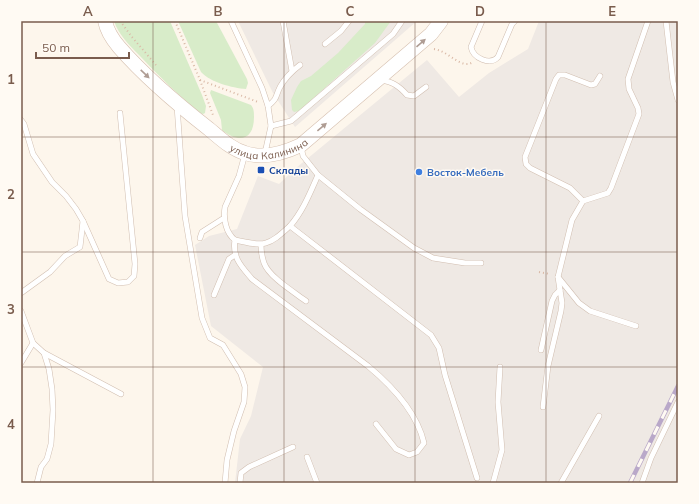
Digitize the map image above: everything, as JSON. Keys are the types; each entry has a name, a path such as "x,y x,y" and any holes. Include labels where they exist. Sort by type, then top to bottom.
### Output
{"main road":[{"name":"улица Калинина","path":"104,21 107,29 118,46 143,73 176,104 229,145 245,153 264,155 284,152 301,145 430,34 441,21"}],"lane":[{"path":"231,21 262,88 268,106 271,126 264,155"},
{"path":"283,21 292,71"},
{"path":"325,44 341,31 349,21"},
{"path":"271,126 291,121 393,34 402,21"},
{"path":"482,21 471,47 473,53 479,58 489,61 496,60 498,57 512,24 515,21"},
{"path":"543,407 548,366 562,311 558,277 572,220 583,201 608,193 611,188 639,114 638,108 629,89 628,79 648,21"},
{"path":"666,21 678,100"},
{"path":"268,106 275,100 284,79 300,65"},
{"path":"583,201 570,188 530,168 526,164 526,157 556,79 560,75 565,75 591,85 595,84 600,76"},
{"path":"378,80 392,82 401,88 407,96 414,96 426,87"},
{"path":"176,104 185,216 202,318 210,338 223,345 241,374 245,386 244,402 227,460 225,483"},
{"path":"21,120 24,124 33,154 52,182 76,209 109,280 128,282 134,276 135,264 120,113"},
{"path":"301,145 303,156 318,175 360,209 414,248 433,258 466,263 481,263"},
{"path":"245,153 239,176 225,207 224,218 229,236 235,240 261,245 276,239 297,218 318,175"},
{"path":"200,238 202,232 224,218"},
{"path":"21,293 50,272 65,256 80,248 83,222"},
{"path":"290,226 431,335 439,348 445,374 477,478"},
{"path":"235,240 235,255 238,262 252,279 368,366 391,387 422,432 424,443 417,452 409,455 396,449 376,424"},
{"path":"261,245 264,264 267,270 306,301"},
{"path":"214,295 229,259 235,255"},
{"path":"558,277 579,303 590,311 636,326"},
{"path":"541,350 552,301 560,290"},
{"path":"21,311 33,343 44,353 121,394"},
{"path":"21,363 33,343"},
{"path":"37,483 41,467 47,459 53,429 52,389 49,369 44,353"},
{"path":"493,483 502,450 498,402 500,367"},
{"path":"642,483 650,458 678,402"},
{"path":"561,483 599,416"},
{"path":"240,483 241,473 249,467 293,447"},
{"path":"307,457 317,483"}],"path":[{"path":"175,21 215,119 214,133"},
{"path":"431,49 443,51 461,64 466,65 479,58"},
{"path":"200,80 268,106"},
{"path":"539,272 558,277"}],"shaded area":[{"path":"238,21 417,21 295,127 273,93"},
{"path":"539,21 678,21 678,483 235,483 240,439 251,416 263,367 211,326 195,245 209,236 237,229 258,176 279,184 296,168 427,60 459,97 489,73 528,49"}],"green space":[{"path":"114,21 170,21 202,95 206,106 205,113 200,113 176,92 132,48 118,31"},
{"path":"178,21 216,21 247,79 248,83 246,89 222,84 210,79 201,72"},
{"path":"365,21 391,21 375,43 299,111 294,112 292,110 291,100 301,81 311,76 338,53 365,24"},
{"path":"211,90 251,105 254,112 254,117 251,131 248,135 240,138 234,137 222,130 221,120 210,93"}],"railway":[{"path":"630,483 678,386"}],"place":[{"name":"Склады","path":"261,170"},
{"name":"Восток-Мебель","path":"419,172"}]}
